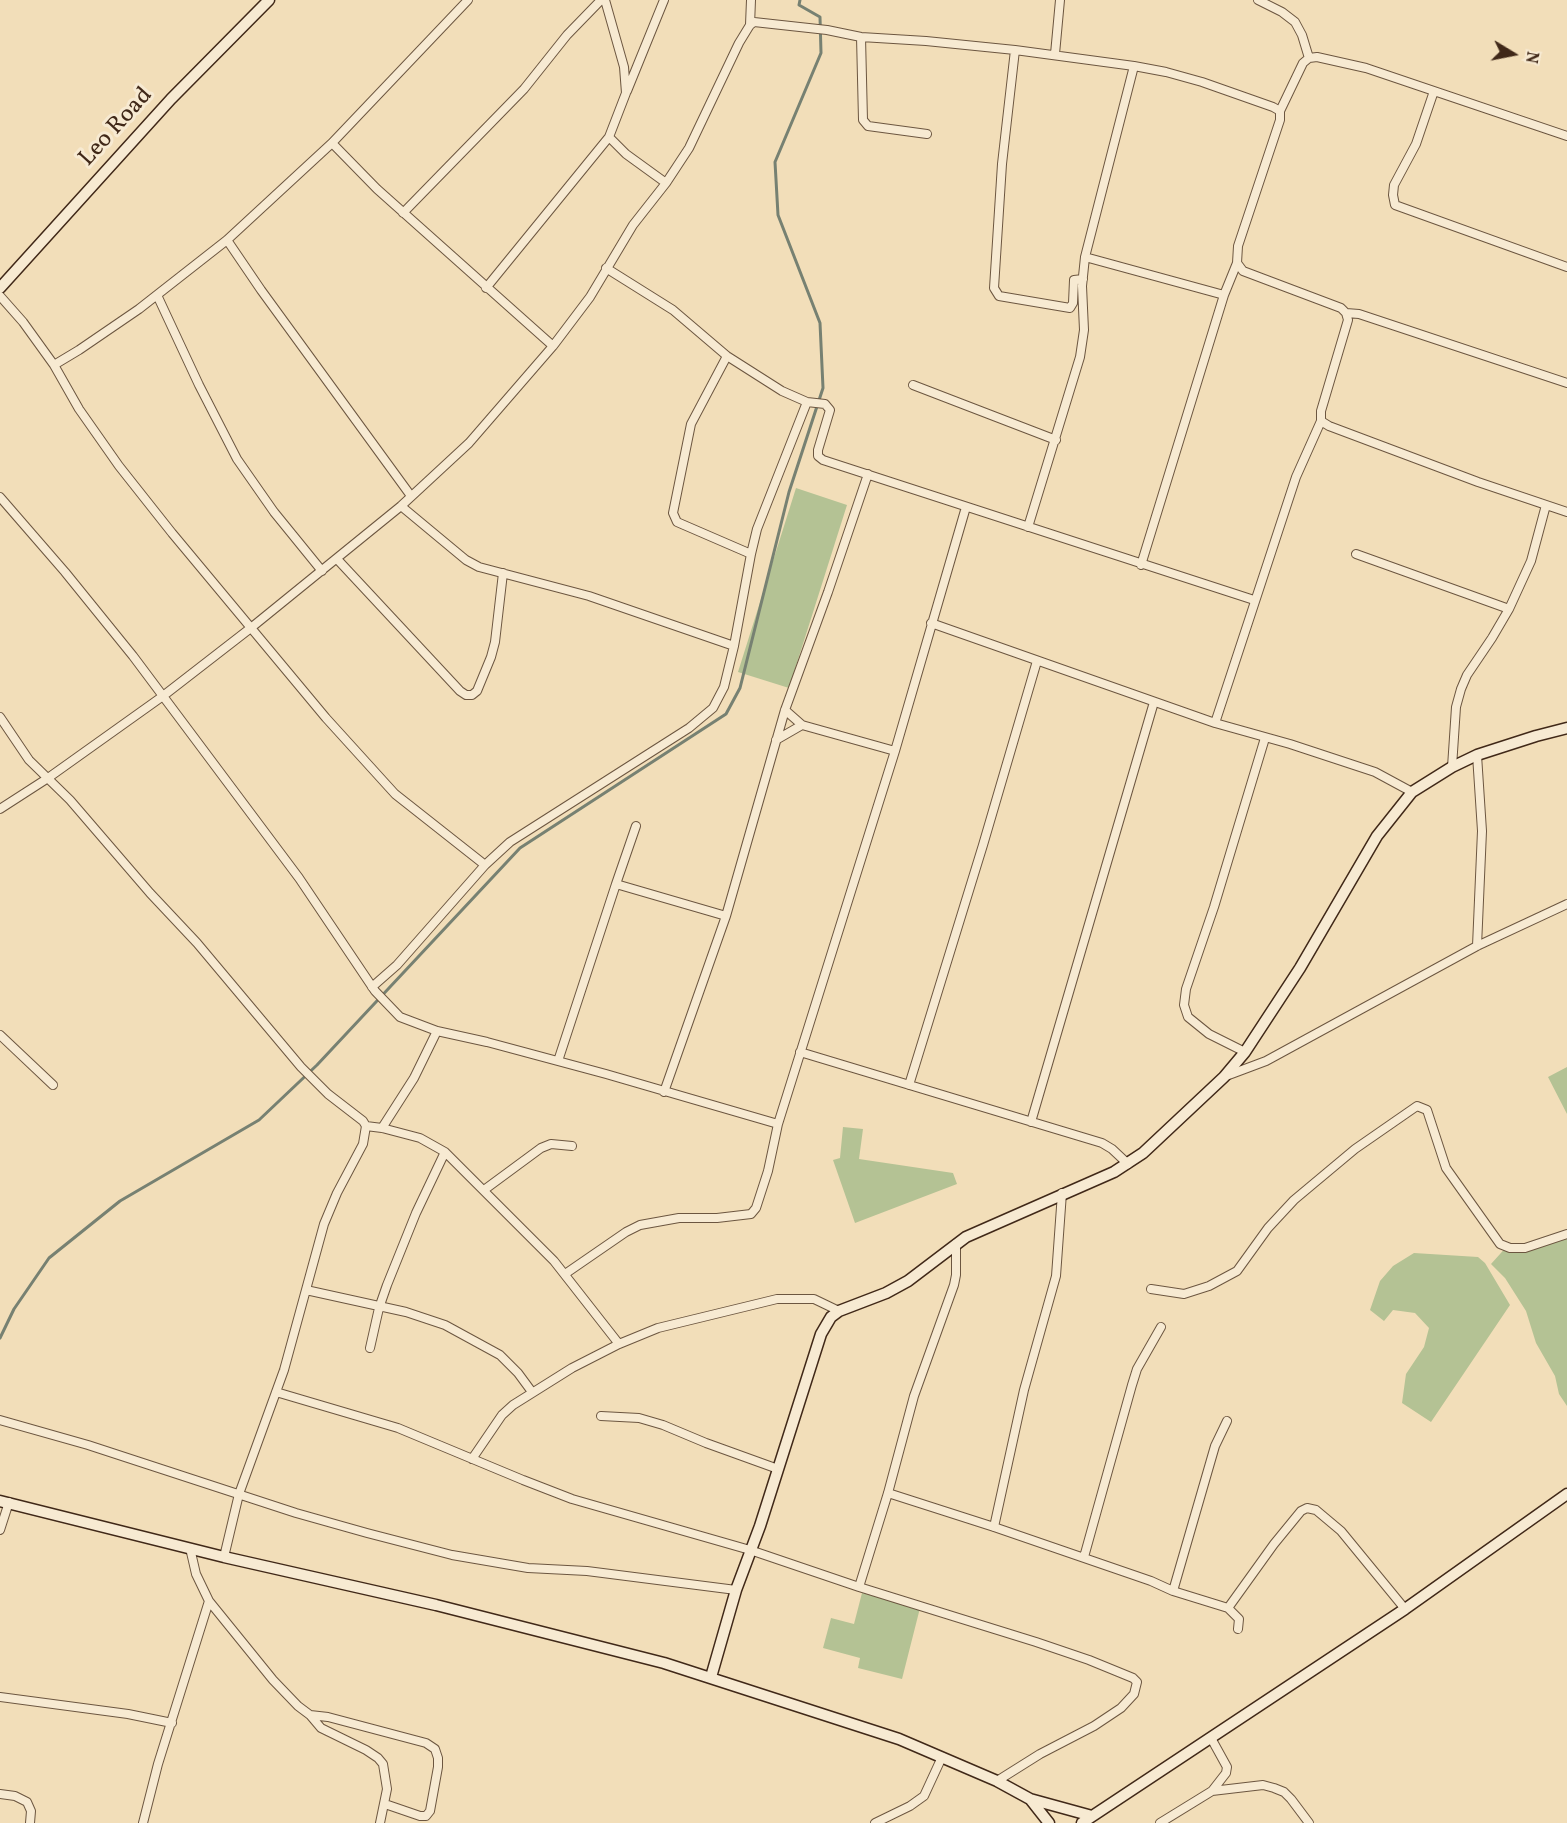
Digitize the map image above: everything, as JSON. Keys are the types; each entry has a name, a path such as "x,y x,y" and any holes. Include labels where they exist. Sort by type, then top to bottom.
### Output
{"street":[{"name":"Leo Road","path":"0,288 171,99 269,0"},
{"path":"54,365 80,350 157,295 227,240 332,143 468,0"},
{"path":"403,213 524,89 567,35 603,0 624,67 626,93"},
{"path":"486,288 609,137 664,0"},
{"path":"750,25 751,0"},
{"path":"1055,54 1060,0"},
{"path":"1258,0 1282,12 1295,22 1302,35 1309,58"},
{"path":"0,809 48,778 163,696 252,627 401,506 469,443 553,346 590,297 633,225 666,183 689,148 739,43 754,22 824,29 861,37 927,40 1055,54 1134,66 1202,82 1280,111"},
{"path":"861,37 863,120 868,126 927,134"},
{"path":"1015,50 1002,164 994,288 999,296 1070,308 1073,303 1074,280 1083,279"},
{"path":"1141,565 1224,295 1237,263 1238,246 1280,120 1280,111 1303,63 1309,58 1317,57 1366,68 1567,136"},
{"path":"1028,527 1080,357 1084,330 1085,257 1134,66"},
{"path":"1434,91 1416,144 1394,185 1395,205 1567,267"},
{"path":"609,137 626,154 666,183"},
{"path":"332,143 403,213 553,346"},
{"path":"227,240 411,496"},
{"path":"1085,257 1224,295"},
{"path":"1215,723 1296,477 1321,421 1321,411 1348,320 1341,308 1255,277 1243,271 1237,263"},
{"path":"606,268 673,310 727,356 782,391 807,402 821,404 830,410 818,450 818,456 823,460 1254,600"},
{"path":"157,295 203,394 237,459 274,512 322,571"},
{"path":"0,296 23,322 54,365 79,409 119,466 326,718 395,794 485,865"},
{"path":"1346,313 1359,314 1565,382 1567,373"},
{"path":"727,356 691,424 673,517 677,522 751,554"},
{"path":"913,385 1056,440"},
{"path":"373,989 485,865 510,843 705,717 719,699 734,646 751,554 758,530 807,402"},
{"path":"1321,421 1329,426 1567,512"},
{"path":"664,1092 726,916 785,710 868,474"},
{"path":"0,497 114,631 299,878 373,989 382,1001 400,1017 438,1031 558,1061 778,1124"},
{"path":"1452,768 1456,707 1461,689 1467,675 1509,609 1531,561 1546,505"},
{"path":"401,506 466,560 479,567 589,596 734,646"},
{"path":"565,1274 640,1225 679,1218 717,1218 750,1214 756,1208 768,1171 778,1124 895,751 966,507"},
{"path":"1356,554 1509,609"},
{"path":"337,559 466,695 472,695 477,691 491,657 495,642 503,573"},
{"path":"931,622 1215,723 1375,772 1412,792"},
{"path":"909,1085 1037,661"},
{"path":"1031,1122 1154,702"},
{"path":"785,710 802,724 895,751"},
{"path":"0,717 29,760 70,800 150,893 197,943 309,1076 366,1126 363,1144 336,1192 324,1224 296,1329 276,1392 238,1494 224,1557"},
{"path":"776,740 802,724"},
{"path":"711,1677 736,1590 821,1334 831,1317 839,1311 886,1293 909,1281 966,1237 1128,1164 1143,1153 1224,1077 1245,1052 1300,968 1371,845 1412,792 1477,755 1567,728"},
{"path":"1245,1052 1209,1034 1188,1017 1184,1005 1186,989 1265,738"},
{"path":"1477,755 1482,831 1477,946"},
{"path":"558,1061 636,826"},
{"path":"616,884 726,916"},
{"path":"1224,1077 1266,1061 1477,946 1567,904"},
{"path":"382,1128 414,1078 438,1031"},
{"path":"0,1035 53,1085"},
{"path":"800,1052 1102,1143 1128,1164"},
{"path":"1151,1288 1184,1294 1209,1286 1237,1271 1268,1228 1294,1200 1355,1149 1417,1106 1427,1110 1446,1168 1500,1244 1510,1248 1525,1248 1567,1234"},
{"path":"366,1126 420,1138 445,1152 565,1274 619,1344"},
{"path":"484,1190 541,1148 551,1144 572,1146"},
{"path":"370,1348 379,1308 402,1247 445,1152"},
{"path":"994,1527 1024,1389 1056,1276 1062,1193"},
{"path":"858,1587 888,1493 914,1396 954,1285 956,1244"},
{"path":"306,1290 429,1318 490,1349 508,1362 532,1392"},
{"path":"472,1459 502,1415 532,1392 619,1344 658,1328 703,1315 777,1299 814,1299 839,1311"},
{"path":"1084,1557 1137,1369 1161,1327"},
{"path":"276,1392 398,1428 572,1498 750,1550 858,1587 1089,1660 1133,1677 1137,1682 1134,1694 1121,1708 1094,1726 997,1781"},
{"path":"601,1416 639,1418 663,1425 778,1469"},
{"path":"0,1420 88,1445 367,1533 452,1555 528,1568 587,1571 736,1590"},
{"path":"1173,1591 1215,1446 1227,1421"},
{"path":"888,1493 1084,1557 1173,1591 1228,1608 1239,1619 1238,1629"},
{"path":"1082,1823 1405,1609 1567,1494"},
{"path":"0,1530 4,1501 224,1557 458,1610 654,1660 899,1739 997,1781 1030,1799 1092,1816"},
{"path":"1228,1608 1287,1528 1301,1511 1307,1508 1316,1510 1341,1531 1405,1609"},
{"path":"190,1548 196,1574 209,1601 273,1680 321,1728 378,1758 383,1764 387,1789 380,1823"},
{"path":"143,1823 158,1764 209,1601"},
{"path":"0,1697 128,1714 172,1723"},
{"path":"310,1715 328,1717 426,1743 435,1749 438,1767 430,1811 426,1816 385,1804"},
{"path":"1160,1823 1212,1791 1226,1773 1227,1767 1211,1737"},
{"path":"875,1823 910,1806 924,1796 942,1757"},
{"path":"1212,1791 1263,1785 1274,1788 1284,1792 1309,1823"},
{"path":"0,1794 15,1796 27,1802 31,1811 30,1823"},
{"path":"1030,1799 1049,1823"}],"green space":[{"path":"796,488 847,505 789,688 738,672"},
{"path":"1567,1067 1567,1114 1548,1077"},
{"path":"843,1127 863,1129 859,1159 953,1173 957,1184 855,1223 833,1160 840,1158"},
{"path":"1567,1236 1567,1406 1559,1394 1555,1376 1536,1343 1526,1311 1505,1278 1491,1264 1509,1244 1538,1246"},
{"path":"1414,1253 1478,1257 1485,1263 1510,1305 1431,1422 1402,1403 1406,1374 1424,1347 1429,1328 1415,1313 1393,1310 1384,1321 1370,1310 1380,1281 1393,1266"},
{"path":"862,1593 920,1608 902,1679 858,1668 860,1658 823,1648 831,1618 854,1624"}],"waterway":[{"path":"0,1338 14,1309 49,1258 120,1201 259,1120 317,1065 520,848 726,714 740,688 789,492 823,388 820,323 778,215 775,162 821,53 820,17 799,5 800,0"}]}
